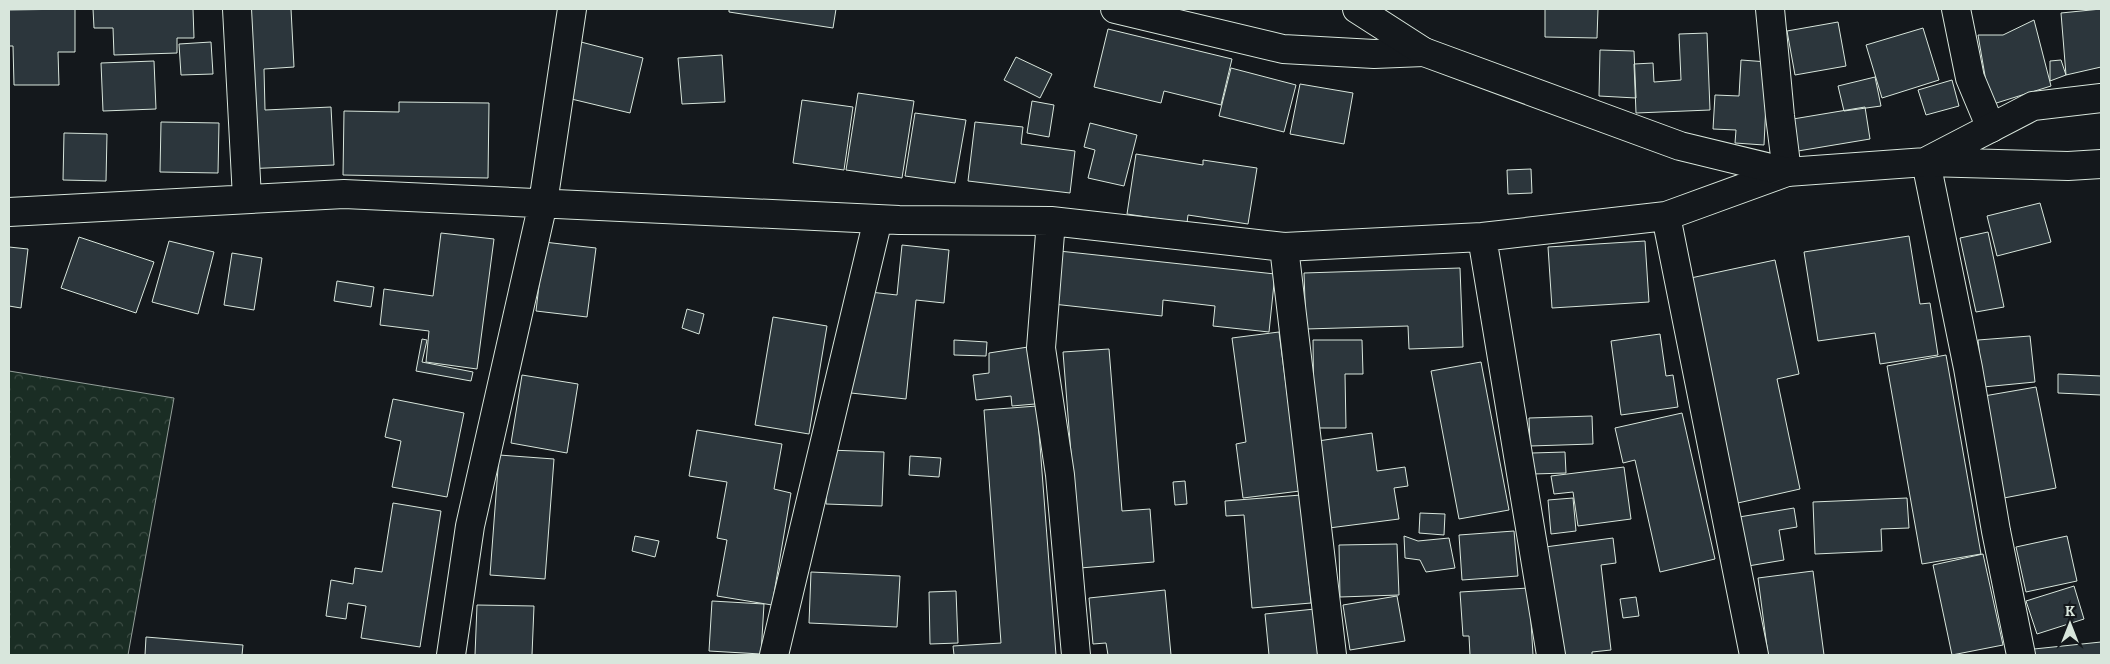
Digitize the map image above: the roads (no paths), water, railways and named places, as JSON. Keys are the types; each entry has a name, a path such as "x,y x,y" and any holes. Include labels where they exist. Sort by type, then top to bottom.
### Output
{"street":[{"path":"237,9 247,198"},
{"path":"450,655 470,526 543,203 572,9"},
{"path":"1116,9 1283,49 1374,54 1424,52"},
{"path":"1357,9 1424,52 1680,146 1787,172"},
{"path":"1770,9 1787,172"},
{"path":"1956,9 1970,78 1991,128"},
{"path":"1926,162 2032,106 2101,98"},
{"path":"9,212 344,194 878,219 1051,221 1284,247 1482,237 1666,216 1787,172 1926,162 2068,166 2101,164"},
{"path":"1926,162 1968,368 1996,531 2021,655"},
{"path":"1666,216 1754,655"},
{"path":"774,655 878,219"},
{"path":"1051,221 1041,348 1060,476 1076,655"},
{"path":"1482,237 1551,655"},
{"path":"1284,247 1332,655"}]}
